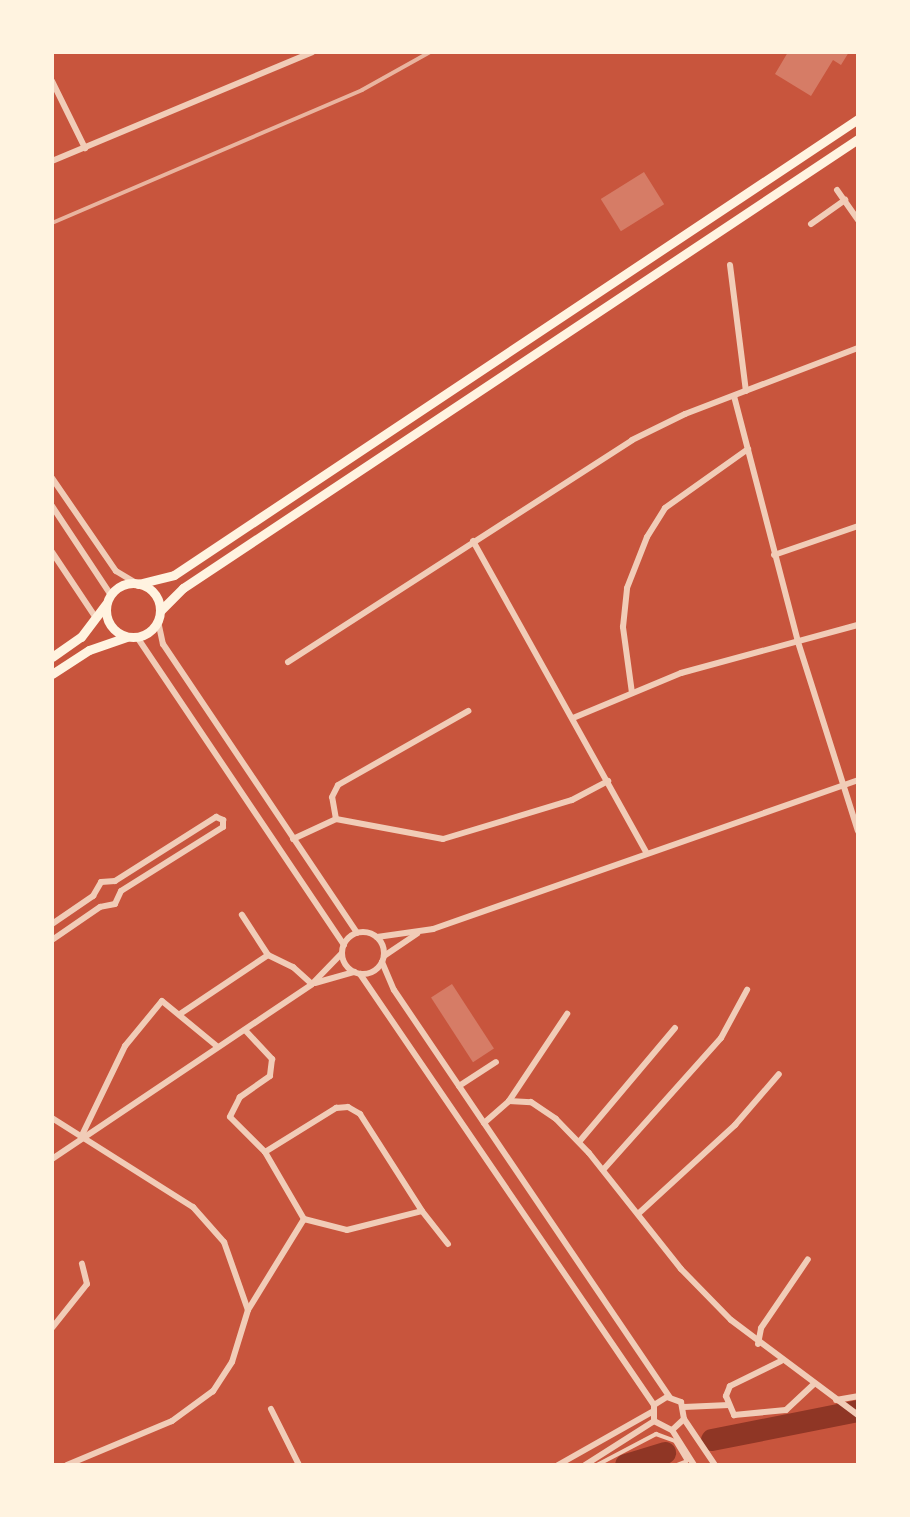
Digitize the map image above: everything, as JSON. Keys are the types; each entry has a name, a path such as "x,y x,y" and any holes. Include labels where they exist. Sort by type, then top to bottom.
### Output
{"main road":[{"path":"52,657 81,637 108,599 125,584 174,575 858,119"},
{"path":"52,674 89,650 126,637 137,637 183,588 858,139"},
{"path":"138,584 151,590 159,616"},
{"path":"108,599 112,628 126,637"}],"street":[{"path":"52,161 312,52"},
{"path":"52,81 85,148"},
{"path":"837,190 858,220"},
{"path":"811,224 845,200"},
{"path":"730,265 746,391"},
{"path":"288,662 632,440 746,391 858,348"},
{"path":"734,396 798,642 840,786 858,831"},
{"path":"632,693 623,627 627,588 647,537 665,508 748,449"},
{"path":"52,478 116,571 138,584"},
{"path":"52,506 108,599"},
{"path":"774,555 858,526"},
{"path":"473,541 647,853"},
{"path":"52,552 96,618"},
{"path":"159,616 163,644 357,933 377,937 420,932 858,780"},
{"path":"573,718 681,673 858,625"},
{"path":"137,637 344,945"},
{"path":"336,819 332,797 338,785 468,711"},
{"path":"293,839 336,819 443,839 572,800 608,781"},
{"path":"52,924 93,896 101,882 115,881 216,817 223,820 223,827 121,891 115,904 100,907 52,940"},
{"path":"242,915 268,955 293,967 312,984"},
{"path":"312,984 357,973 383,959 420,932"},
{"path":"52,1159 312,984 357,933"},
{"path":"377,937 394,990 670,1397 683,1410 715,1465"},
{"path":"342,953 382,998 653,1409 654,1421"},
{"path":"180,1014 268,955"},
{"path":"603,1170 721,1038 747,990"},
{"path":"82,1136 143,1018 162,1001 218,1047"},
{"path":"484,1123 509,1101 567,1014"},
{"path":"579,1142 675,1028"},
{"path":"245,1030 272,1059 270,1076 240,1097 230,1117 265,1152 304,1219 347,1230 422,1211"},
{"path":"459,1086 496,1062"},
{"path":"638,1214 735,1125 779,1074"},
{"path":"509,1101 531,1102 579,1142 681,1269 758,1344 858,1415"},
{"path":"265,1152 336,1108 348,1107 360,1114 422,1211 448,1244"},
{"path":"52,1118 193,1207 224,1242 248,1310"},
{"path":"67,1465 172,1421 213,1391 232,1362 248,1310 304,1219"},
{"path":"758,1344 761,1328 808,1259"},
{"path":"52,1328 87,1284 82,1264"},
{"path":"781,1361 730,1386 729,1405 737,1417 778,1413 813,1385"},
{"path":"836,1400 858,1396"},
{"path":"558,1465 670,1397"},
{"path":"683,1410 729,1405"},
{"path":"271,1409 299,1465"},
{"path":"672,1430 683,1410"},
{"path":"654,1421 672,1430 694,1465"},
{"path":"585,1465 654,1421"},
{"path":"597,1465 656,1434 675,1441 687,1461 677,1465"}],"building":[{"path":"788,52 849,52 841,65 833,60 811,96 775,74"},
{"path":"644,172 664,204 621,231 601,199"},
{"path":"452,984 494,1049 473,1062 431,998"}],"waterway":[{"path":"712,1440 858,1411"},
{"path":"626,1465 665,1453"}],"railway":[{"path":"52,223 362,90 430,52"}]}
